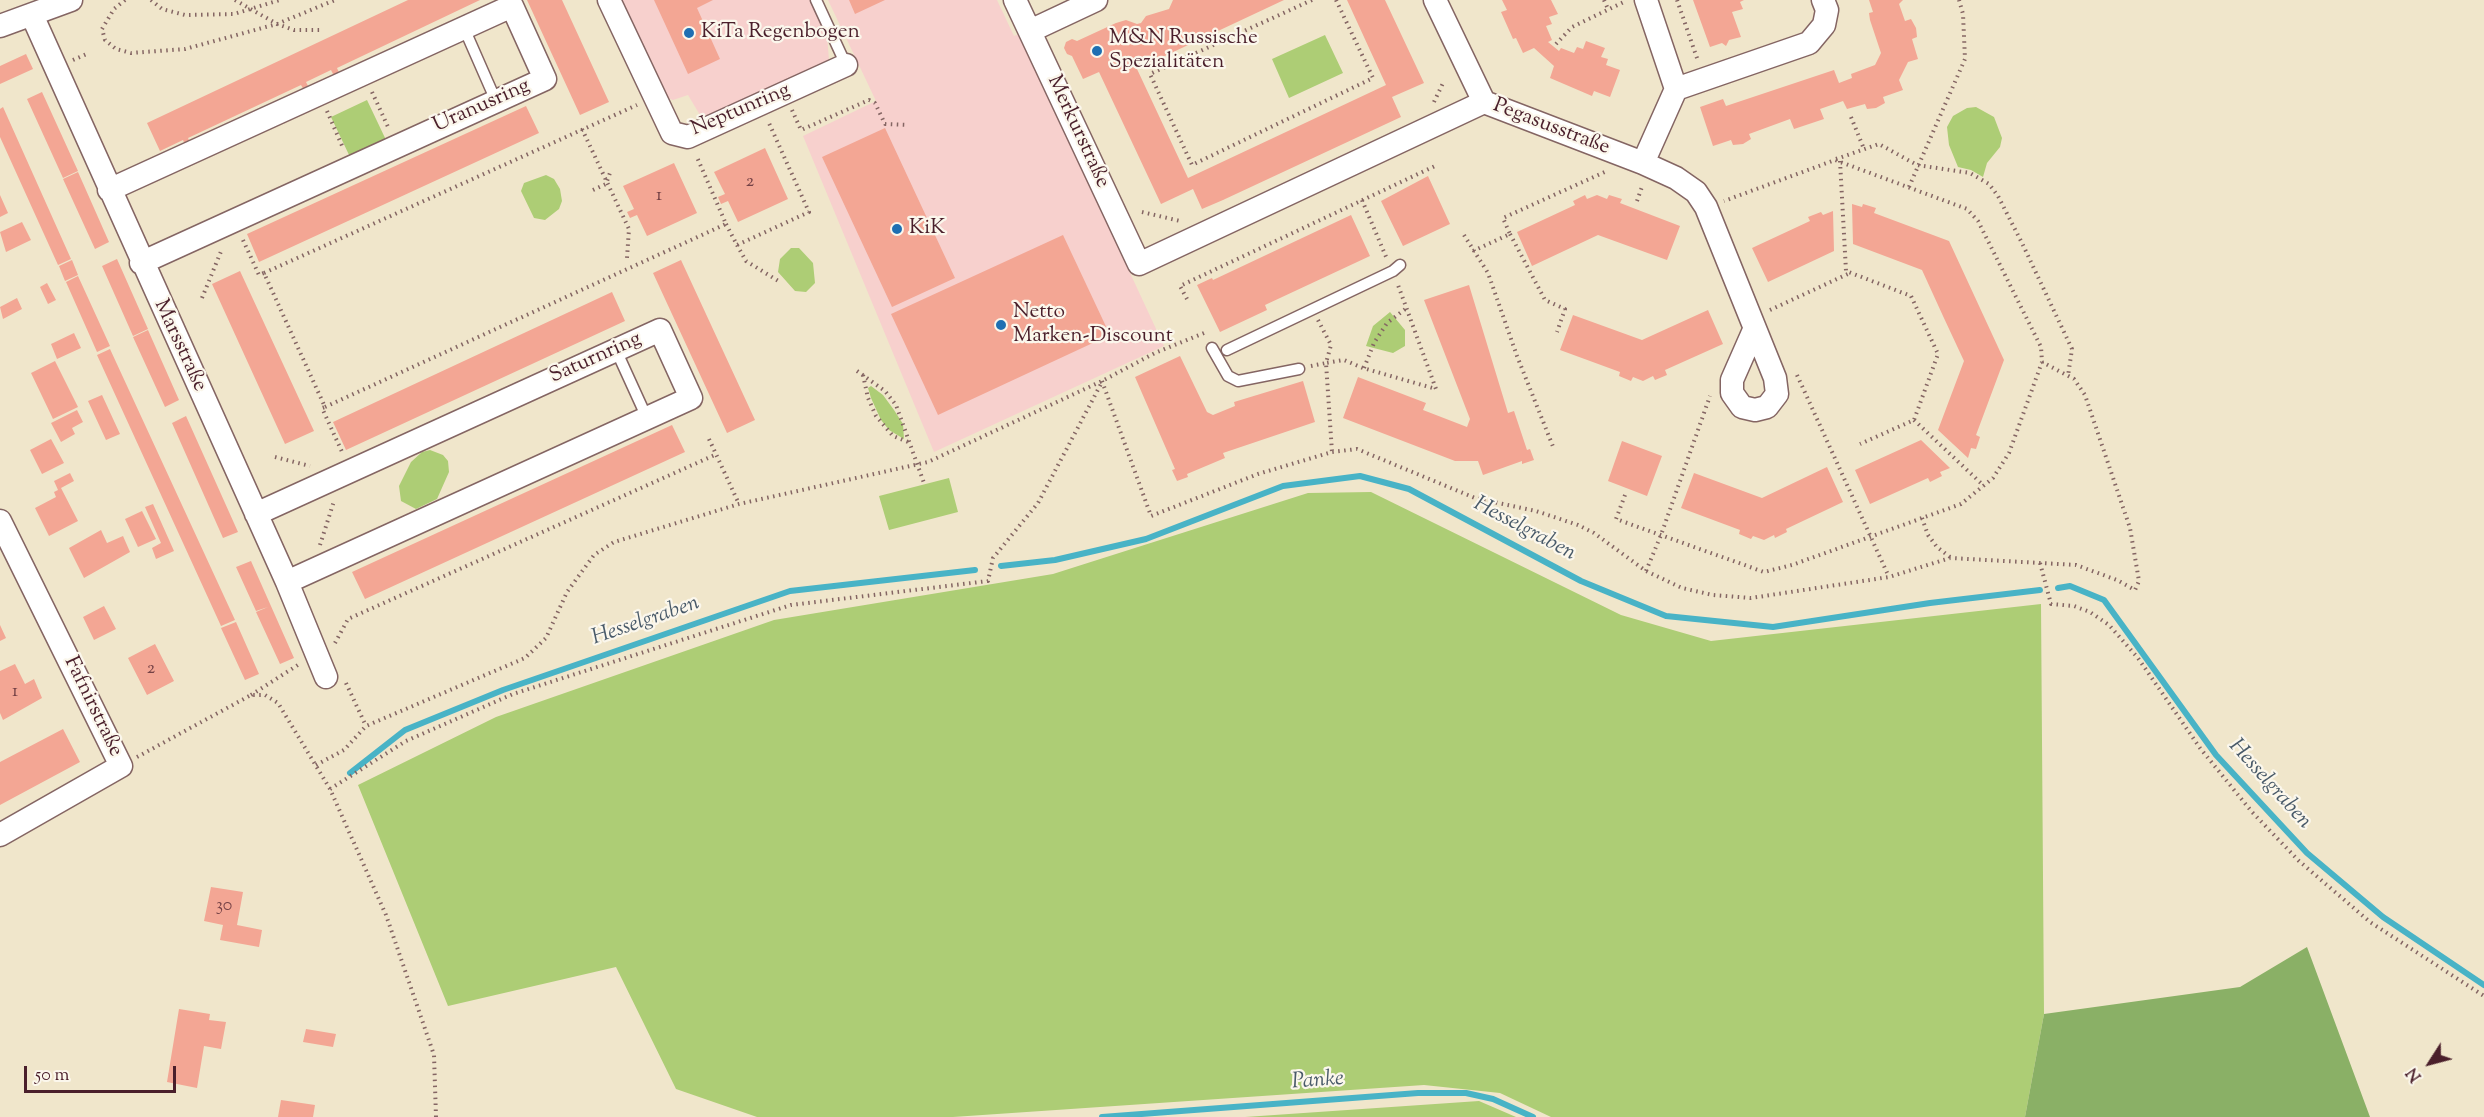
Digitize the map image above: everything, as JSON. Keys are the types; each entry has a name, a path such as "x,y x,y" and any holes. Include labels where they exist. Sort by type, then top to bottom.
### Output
{"street":[{"path":"0,26 71,0"},
{"name":"Neptunring","path":"609,0 672,133 688,137 846,65"},
{"name":"Merkurstraße","path":"1015,0 1139,264"},
{"path":"1030,31 1096,0"},
{"path":"1435,0 1484,102"},
{"path":"1643,163 1676,89 1646,0"},
{"path":"1676,89 1809,43 1824,25 1827,10 1823,0"},
{"name":"Uranusring","path":"109,190 512,6 545,79 141,262"},
{"name":"Marsstraße","path":"32,15 256,514 326,678"},
{"name":"Pegasusstraße","path":"1139,264 1484,102 1643,163 1696,192 1706,207 1763,325"},
{"name":"Saturnring","path":"256,514 660,330 691,398 286,582"},
{"name":"Fafnirstraße","path":"0,521 121,766"},
{"path":"0,835 121,766"}],"lane":[{"name":"Neptunring","path":"816,0 846,65"},
{"path":"464,28 496,101"},
{"path":"1227,350 1396,268"},
{"path":"1212,348 1228,376 1238,381 1299,369"},
{"path":"616,350 647,418"}],"path":[{"path":"125,0 114,9 102,29 105,40 116,49 131,53 185,49 277,24 335,0"},
{"path":"151,0 162,9 185,15 234,14 280,0"},
{"path":"235,0 277,24 294,30 320,30"},
{"path":"1312,0 1150,74 1192,165 1373,78 1336,0"},
{"path":"1604,0 1608,9"},
{"path":"1556,44 1572,27 1630,0"},
{"path":"1677,0 1704,79"},
{"path":"1909,187 1965,59 1963,14 1959,0"},
{"path":"364,74 396,146"},
{"path":"320,93 351,167"},
{"path":"784,93 801,130 869,100 876,103 885,124 908,125"},
{"path":"234,220 259,275 654,97"},
{"path":"736,245 809,212 760,104"},
{"path":"1851,117 1864,149"},
{"path":"582,129 629,229 627,258"},
{"path":"688,137 726,224 746,261 780,282"},
{"path":"1706,207 1879,144 1917,165 1970,173 1989,184 1998,196 2072,350 2068,376"},
{"path":"1625,495 1616,519 1764,572 1961,504 1994,478 2009,453 2042,362 2041,347 1978,221 1967,209 1837,160"},
{"path":"1837,160 1847,273"},
{"path":"1557,332 1565,309 1545,300 1503,218 1614,168 1643,163"},
{"path":"1187,299 1180,286 1435,166"},
{"path":"593,190 606,184 611,170"},
{"path":"1299,369 1344,360 1436,389 1396,268 1362,200"},
{"path":"1142,212 1182,221"},
{"path":"202,298 234,220"},
{"path":"318,551 347,472 322,408 726,224"},
{"path":"1473,251 1510,234"},
{"path":"1464,235 1488,273 1516,356 1554,449"},
{"path":"264,273 325,407"},
{"path":"1768,311 1847,273 1911,296 1938,354 1914,420 1860,444"},
{"path":"1763,325 1768,311 1764,300"},
{"path":"1364,368 1374,343 1387,323 1408,307"},
{"path":"1313,309 1331,345 1326,363 1332,452"},
{"path":"316,765 344,750 366,726 525,658 546,638 567,592 594,555 614,542 739,504 918,464 975,442 1102,381 1155,352 1204,333"},
{"path":"1102,381 1151,516 1258,474 1332,452 1357,448 1475,498 1536,511 1578,525 1594,533 1646,571 1682,588 1713,595 1751,598 1889,577 1950,558 2076,565 2117,580 2135,590 2139,581 2130,528 2085,395 2074,379 2042,362"},
{"path":"857,371 885,391 896,405 924,483"},
{"path":"1796,373 1889,577"},
{"path":"863,375 868,398 876,416 893,436 908,443"},
{"path":"330,789 406,741 513,694 791,605 988,581 993,558 1038,503 1102,381"},
{"path":"1646,571 1710,396"},
{"path":"1914,420 1984,486"},
{"path":"710,439 739,504"},
{"path":"348,619 717,454"},
{"path":"1922,518 1928,535 1950,558"},
{"path":"2040,563 2051,604 2074,606 2090,612 2120,637 2230,785 2252,812 2299,861 2370,922 2484,996"},
{"name":"Fafnirstraße","path":"121,766 251,695 305,660 318,656"},
{"path":"326,678 346,681 366,726"},
{"path":"251,695 265,695 278,703 330,789 386,915 434,1054 436,1117"}],"shaded area":[{"path":"622,0 810,0 827,36 829,60 812,76 703,120 688,95 673,100 668,98"},
{"path":"828,0 997,0 1014,36 1019,34 1164,346 934,452 803,136 876,101"}],"green space":[{"path":"1325,35 1343,73 1289,98 1272,59"},
{"path":"367,100 386,140 350,157 331,117"},
{"path":"1976,107 1994,117 2002,138 2000,147 1987,163 1983,177 1971,170 1958,167 1949,145 1947,127 1953,116 1967,108"},
{"path":"546,175 554,179 560,189 562,201 559,209 545,220 534,218 521,191 524,183"},
{"path":"791,248 799,248 813,263 815,283 806,292 795,291 778,272 780,259"},
{"path":"1390,312 1405,330 1405,346 1393,353 1366,346 1373,326"},
{"path":"871,386 883,395 903,424 904,439 889,430 881,420 868,388"},
{"path":"430,450 443,455 448,461 449,472 437,499 416,509 401,501 399,486 411,462 422,452"},
{"path":"949,478 958,512 889,530 879,496"},
{"path":"1371,492 1621,615 1711,641 2041,604 2044,1014 2025,1117 1551,1117 1500,1093 1424,1085 953,1117 757,1117 676,1089 616,967 448,1006 358,785 496,717 774,620 1053,574 1308,493"},
{"path":"2307,947 2370,1117 2025,1117 2044,1014 2240,987"},
{"path":"1479,1101 1516,1117 1245,1117"}],"building":[{"path":"408,0 480,0 337,68 340,75 335,78 331,70 306,82 310,90 305,92 301,85 188,138 191,144 186,147 183,140 160,151 147,123"},
{"path":"527,0 562,0 609,102 580,115"},
{"name":"KiTa Regenbogen","path":"654,0 713,0 697,8 720,59 688,74"},
{"path":"849,0 885,0 855,14"},
{"path":"1173,0 1284,0 1137,69 1188,178 1386,85 1347,0 1385,0 1424,83 1392,97 1401,117 1223,200 1202,209 1193,189 1161,204 1099,72 1083,79 1072,56 1067,54 1064,48 1066,42 1072,39 1077,41 1116,23 1126,20 1141,23 1146,16 1169,9"},
{"path":"1502,0 1551,0 1558,14 1549,17 1552,24 1546,26 1552,40 1548,42 1559,51 1561,48 1574,53 1577,47 1583,49 1586,41 1605,48 1601,57 1608,59 1606,65 1620,70 1610,97 1594,91 1592,96 1550,78 1554,66 1534,48 1523,53 1516,38 1513,39 1501,12 1507,10"},
{"path":"1693,0 1744,0 1740,2 1743,9 1732,12 1741,37 1729,40 1726,46 1722,43 1710,47"},
{"path":"1869,0 1903,0 1899,4 1905,21 1911,19 1916,28 1917,37 1912,39 1918,59 1908,62 1899,80 1903,90 1883,97 1885,103 1876,108 1867,109 1865,104 1847,109 1843,101 1820,109 1824,119 1794,129 1790,119 1749,134 1751,139 1743,144 1733,145 1731,140 1713,146 1700,107 1723,99 1726,106 1834,70 1839,83 1852,78 1851,74 1875,65 1881,53 1870,20 1869,13 1873,12"},
{"path":"26,54 33,69 0,84 0,66"},
{"path":"42,92 78,171 63,178 27,99"},
{"path":"526,106 539,133 259,262 247,234"},
{"path":"3,107 71,259 58,265 0,137 0,109"},
{"path":"885,128 955,278 892,307 822,157"},
{"path":"765,148 788,199 738,222 728,201 721,204 718,197 725,194 714,172"},
{"path":"674,163 697,213 647,236 637,215 630,218 627,212 634,209 623,186"},
{"path":"78,172 109,242 95,249 63,179"},
{"path":"1428,176 1450,224 1403,246 1381,201"},
{"path":"0,195 8,213 0,217"},
{"path":"1585,195 1587,199 1597,195 1607,199 1609,195 1622,199 1620,203 1680,226 1667,260 1598,235 1532,266 1517,232 1575,205 1573,201"},
{"path":"1852,204 1862,207 1863,204 1876,208 1874,213 1949,241 2004,360 1976,435 1980,437 1976,449 1971,448 1968,458 1938,430 1964,361 1922,270 1853,244"},
{"path":"1833,211 1834,251 1768,282 1752,248 1810,221 1808,217 1821,212 1823,215"},
{"path":"1351,215 1370,256 1265,305 1267,310 1220,332 1197,285 1212,278 1213,280"},
{"path":"22,222 31,240 6,252 0,232"},
{"name":"Netto Marken-Discount","path":"1063,235 1110,335 938,415 891,314"},
{"path":"117,259 148,329 133,336 102,266"},
{"path":"72,260 78,275 65,281 59,266"},
{"path":"681,260 755,420 727,433 653,273"},
{"path":"240,271 314,431 285,444 212,284"},
{"path":"78,276 110,346 97,352 66,282"},
{"path":"47,283 56,300 48,304 40,287"},
{"path":"1469,285 1508,413 1514,411 1527,450 1530,449 1534,460 1522,464 1522,461 1483,475 1478,461 1455,461 1343,418 1358,377 1426,403 1423,410 1467,427 1470,419 1424,300"},
{"path":"612,292 625,321 346,450 333,422"},
{"path":"17,298 22,309 3,319 0,307"},
{"path":"1708,310 1723,344 1665,370 1667,375 1655,380 1653,376 1643,381 1633,377 1631,381 1619,376 1620,372 1560,350 1573,315 1642,340"},
{"path":"148,330 179,400 165,407 133,337"},
{"path":"74,333 81,348 57,359 51,344"},
{"path":"110,349 235,620 221,626 97,355"},
{"path":"1180,356 1207,412 1213,415 1235,406 1234,402 1303,381 1315,422 1223,453 1225,458 1187,474 1188,477 1177,481 1172,470 1175,469 1135,377"},
{"path":"55,361 78,407 53,419 31,373"},
{"path":"102,395 120,434 106,440 88,401"},
{"path":"77,410 83,422 72,428 75,434 61,442 51,423"},
{"path":"186,416 238,532 223,538 172,423"},
{"path":"672,425 685,452 365,599 352,572"},
{"path":"51,439 64,463 42,474 30,450"},
{"path":"1921,440 1950,468 1940,472 1942,476 1930,482 1928,478 1870,504 1855,470"},
{"path":"1622,441 1662,456 1647,496 1608,481"},
{"path":"1827,467 1843,502 1786,529 1787,532 1775,538 1774,535 1764,540 1753,536 1751,539 1739,534 1740,530 1681,508 1694,473 1762,498"},
{"path":"70,473 74,481 61,488 78,521 49,536 35,508 56,497 54,492 58,490 54,481"},
{"path":"153,504 174,551 156,559 152,548 161,543 145,507"},
{"path":"142,511 156,539 138,547 125,519"},
{"path":"101,530 107,543 123,536 130,552 84,578 69,548"},
{"path":"251,561 294,658 280,664 256,612 268,607 256,611 236,567"},
{"path":"104,606 116,629 94,640 83,617"},
{"path":"236,622 259,674 245,680 221,628"},
{"path":"0,625 6,638 0,641"},
{"path":"155,644 174,681 147,695 128,658"},
{"path":"15,664 25,684 34,679 42,698 3,720 0,713 0,671"},
{"path":"63,729 80,762 0,805 0,762"},
{"path":"211,887 243,892 237,925 262,930 259,947 220,940 223,925 204,921"},
{"path":"179,1009 210,1014 209,1020 226,1022 221,1049 204,1046 197,1088 167,1082"},
{"path":"306,1029 336,1034 333,1047 303,1042"},
{"path":"281,1100 315,1105 313,1117 278,1117"}],"waterway":[{"name":"Hesselgraben","path":"1001,566 1055,560 1146,539 1283,486 1360,476 1409,489 1581,581 1666,616 1773,627 1930,603 2040,590"},
{"name":"Hesselgraben","path":"350,773 405,730 503,690 790,591 975,570"},
{"name":"Hesselgraben","path":"2058,588 2070,586 2104,600 2216,755 2307,853 2383,917 2484,985"},
{"name":"Panke","path":"1102,1117 1418,1093 1466,1093 1493,1099 1533,1117"}],"place":[{"name":"KiTa Regenbogen","path":"689,33"},
{"name":"M&N Russische Spezialitäten","path":"1097,51"},
{"name":"KiK","path":"897,229"},
{"name":"Netto Marken-Discount","path":"1001,325"}]}
